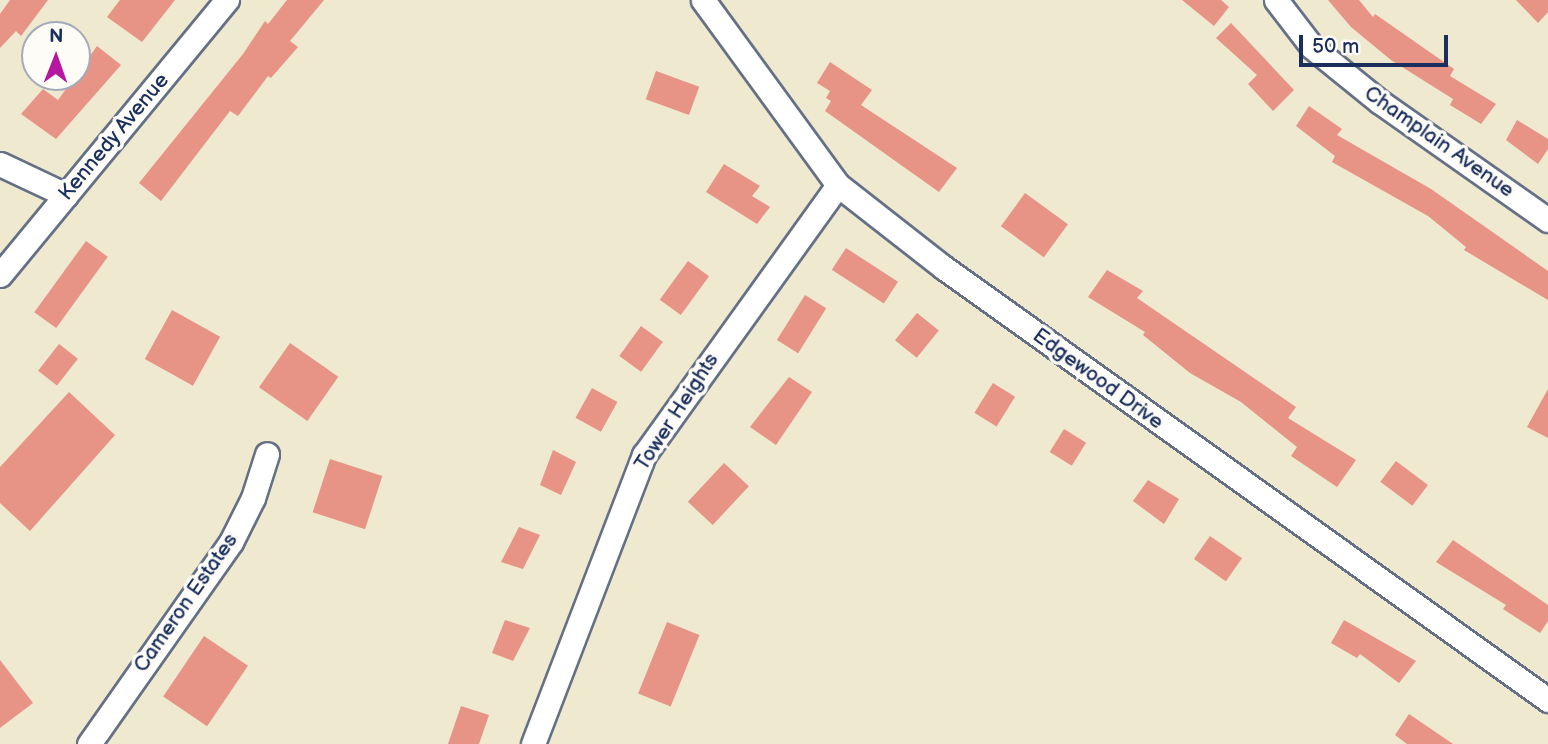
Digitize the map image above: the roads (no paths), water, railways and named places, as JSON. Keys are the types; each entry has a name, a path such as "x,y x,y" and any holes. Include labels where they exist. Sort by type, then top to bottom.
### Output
{"street":[{"name":"Kennedy Avenue","path":"0,275 227,0"},
{"name":"Edgewood Drive","path":"703,0 838,185 943,267 1548,700"},
{"name":"Champlain Avenue","path":"1276,0 1312,47 1380,102 1548,220"},
{"path":"0,164 66,195"},
{"name":"Tower Heights","path":"533,744 645,455 838,185"},
{"name":"Cameron Estates","path":"89,744 231,542 253,498 267,454"}]}
